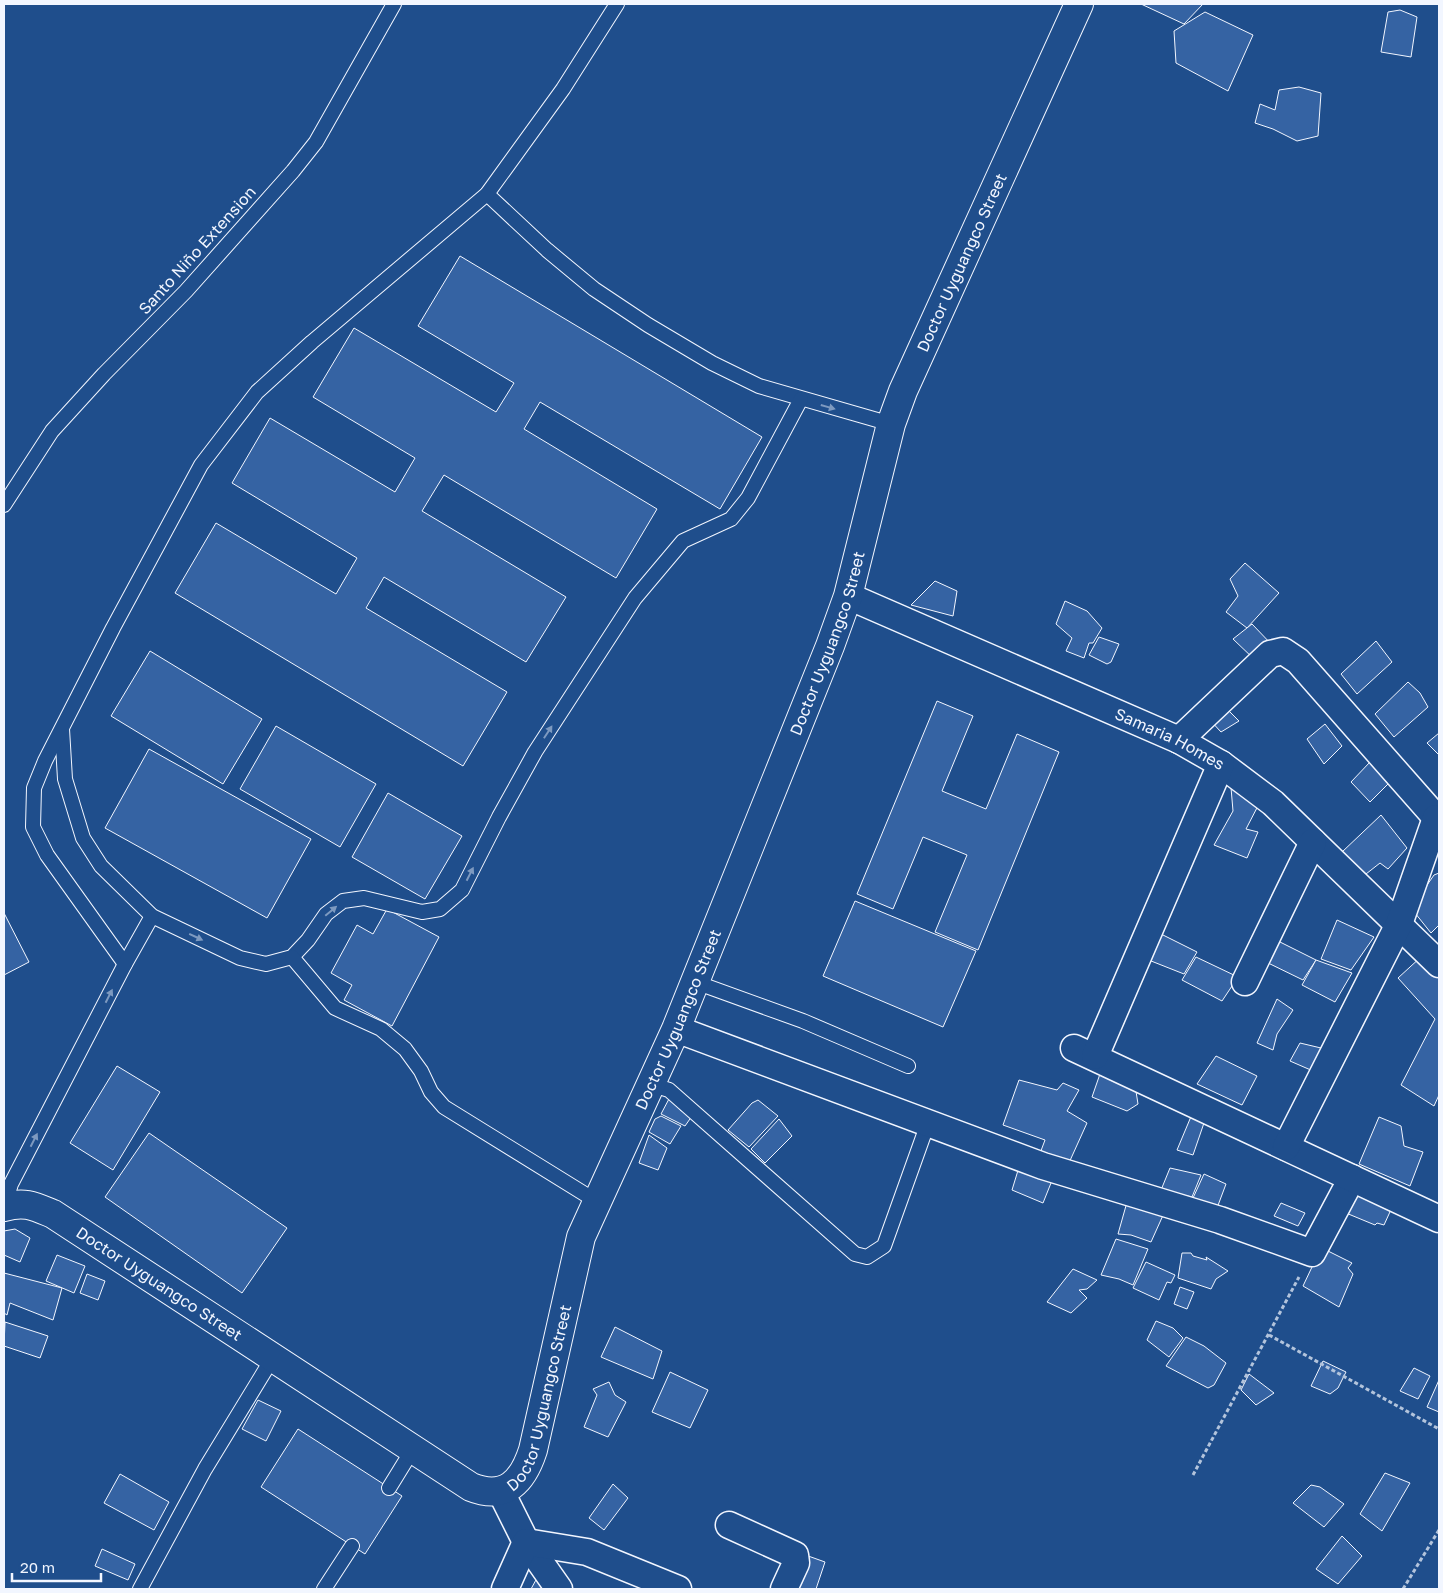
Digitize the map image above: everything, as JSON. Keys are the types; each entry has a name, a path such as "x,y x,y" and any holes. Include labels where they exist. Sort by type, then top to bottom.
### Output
{"main road":[{"name":"Doctor Uyguangco Street","path":"4,1207 20,1203 36,1206 53,1214 471,1487 487,1493 502,1492 516,1481 529,1461 581,1237 676,1029 740,873 848,596 891,424 903,391 1079,4"}],"street":[{"name":"Samaria Homes","path":"848,596 1179,740 1221,764 1273,803 1439,964"},
{"path":"1179,740 1270,654 1283,652 1298,662 1438,819 1399,924 1286,1147"},
{"path":"1221,764 1085,1052 1439,1219"},
{"path":"1245,982 1312,842"},
{"path":"676,1029 1043,1166 1220,1220 1312,1253 1352,1178"},
{"path":"502,1492 526,1542 559,1589"},
{"path":"729,1525 795,1555 796,1562 784,1589"},
{"path":"505,1589 526,1542"},
{"path":"526,1542 587,1552 678,1589"}],"lane":[{"name":"Santo Niño Extension","path":"4,505 52,431 104,374 186,291 293,171 316,142 394,4"},
{"path":"125,964 47,855 33,827 34,788 45,761 117,619 201,465 257,392 312,342 487,194 564,89 617,4"},
{"path":"487,194 547,250 594,289 648,325 712,363 744,378 802,399 891,424"},
{"path":"62,728 65,779 83,838 101,866 152,916 240,958 266,964 292,957 308,940 326,914 344,901 364,898 422,912 440,909 462,890 498,817 535,752 635,598 683,541 731,519 748,498 802,399"},
{"path":"4,1207 11,1184 125,964 152,916"},
{"path":"292,957 335,1008 381,1029 405,1049 431,1092 444,1107 596,1201"},
{"path":"695,982 804,1021 908,1066"},
{"path":"650,1084 668,1090 855,1254 867,1256 884,1246 928,1123"},
{"path":"140,1589 200,1478 272,1358"},
{"path":"389,1488 413,1449"},
{"path":"324,1589 352,1546"}],"path":[{"path":"1193,1475 1312,1253"},
{"path":"1269,1335 1439,1429"},
{"path":"1403,1589 1439,1530"}],"building":[{"path":"1141,4 1203,4 1184,24"},
{"path":"1400,10 1417,17 1411,57 1381,52 1388,12"},
{"path":"1205,12 1253,35 1228,91 1176,63 1174,31"},
{"path":"1299,87 1321,93 1318,136 1297,141 1273,129 1255,123 1260,104 1275,110 1279,90"},
{"path":"460,256 762,437 720,509 540,402 524,429 657,509 616,578 444,475 422,511 566,597 526,662 384,577 366,608 507,692 463,766 175,593 216,523 336,594 357,558 232,483 270,418 395,492 415,458 313,397 354,328 496,412 514,383 418,326"},
{"path":"1245,563 1279,593 1247,628 1226,612 1238,596 1230,579"},
{"path":"935,581 957,591 953,616 911,605"},
{"path":"1065,601 1087,611 1102,628 1093,643 1089,643 1084,658 1066,651 1072,638 1056,624"},
{"path":"1252,624 1274,647 1255,660 1233,639"},
{"path":"1099,637 1119,644 1111,662 1107,664 1089,655"},
{"path":"1376,641 1392,662 1357,694 1341,674"},
{"path":"150,651 262,719 223,784 111,716"},
{"path":"1408,682 1420,693 1428,707 1394,737 1375,714"},
{"path":"937,701 973,716 942,791 986,809 1017,734 1059,752 978,950 935,932 967,855 923,837 893,909 857,894"},
{"path":"1222,704 1239,721 1221,732 1209,719"},
{"path":"1325,724 1342,746 1324,764 1307,739"},
{"path":"276,726 376,784 340,847 240,789"},
{"path":"1439,733 1439,755 1427,743"},
{"path":"149,749 311,839 267,918 105,828"},
{"path":"1370,762 1388,784 1370,802 1351,782"},
{"path":"1230,776 1260,802 1246,829 1258,832 1247,858 1214,845 1233,811"},
{"path":"388,793 462,836 425,899 352,857"},
{"path":"1381,815 1407,848 1388,869 1380,863 1366,874 1342,852"},
{"path":"1439,873 1439,925 1431,933 1411,908 1434,875"},
{"path":"855,901 976,951 943,1027 823,976"},
{"path":"387,909 439,937 392,1026 344,1000 352,985 331,973 357,925 373,934"},
{"path":"4,913 29,962 4,975"},
{"path":"1337,920 1374,937 1351,970 1321,959"},
{"path":"1151,929 1197,952 1184,974 1141,957"},
{"path":"1272,938 1316,960 1303,980 1264,961"},
{"path":"1422,956 1439,975 1439,1095 1434,1106 1401,1085 1435,1019 1398,978"},
{"path":"1196,957 1238,977 1222,1001 1182,980"},
{"path":"1316,960 1352,973 1335,1002 1302,985"},
{"path":"1277,999 1293,1010 1277,1034 1273,1050 1257,1043"},
{"path":"1300,1043 1321,1048 1313,1071 1290,1061"},
{"path":"1216,1056 1257,1076 1242,1105 1197,1084"},
{"path":"117,1066 160,1092 113,1170 70,1143"},
{"path":"1101,1071 1135,1085 1138,1104 1127,1111 1092,1097"},
{"path":"1019,1080 1057,1090 1063,1083 1079,1090 1067,1111 1087,1123 1068,1165 1039,1156 1045,1140 1003,1125"},
{"path":"670,1097 682,1103 680,1110 692,1116 685,1126 661,1114"},
{"path":"758,1100 778,1116 749,1147 728,1130 752,1103"},
{"path":"1195,1107 1205,1120 1193,1155 1177,1150"},
{"path":"661,1116 681,1126 670,1144 649,1132 655,1119"},
{"path":"1379,1117 1401,1126 1404,1146 1423,1152 1410,1186 1359,1164"},
{"path":"779,1119 792,1136 765,1163 751,1149"},
{"path":"149,1133 287,1228 242,1293 105,1197"},
{"path":"649,1135 667,1148 658,1170 639,1163"},
{"path":"1023,1154 1057,1168 1043,1203 1012,1190"},
{"path":"1170,1168 1201,1175 1192,1197 1161,1190"},
{"path":"1204,1174 1226,1184 1217,1208 1193,1198"},
{"path":"1358,1187 1394,1203 1384,1225 1377,1223 1375,1225 1346,1213"},
{"path":"1129,1195 1169,1202 1151,1242 1131,1235 1118,1234"},
{"path":"1281,1203 1305,1213 1298,1226 1274,1216"},
{"path":"15,1229 30,1238 20,1262 4,1255 4,1231"},
{"path":"1116,1239 1148,1249 1133,1285 1119,1279 1101,1275"},
{"path":"1324,1249 1352,1263 1348,1268 1353,1274 1339,1307 1303,1286 1312,1267"},
{"path":"1182,1253 1191,1253 1193,1256 1207,1260 1206,1257 1228,1271 1216,1279 1211,1289 1178,1278"},
{"path":"57,1255 85,1266 74,1293 46,1281"},
{"path":"1146,1262 1175,1275 1171,1283 1167,1282 1159,1300 1133,1288"},
{"path":"1073,1269 1097,1280 1087,1289 1079,1290 1087,1298 1071,1313 1047,1302"},
{"path":"4,1273 62,1288 53,1320 10,1303 7,1315 4,1313"},
{"path":"87,1274 105,1281 98,1300 80,1293"},
{"path":"1180,1287 1194,1292 1187,1309 1174,1304"},
{"path":"1156,1321 1173,1328 1183,1338 1169,1357 1147,1340"},
{"path":"5,1322 48,1336 40,1358 4,1346"},
{"path":"615,1327 662,1351 653,1379 601,1357"},
{"path":"1186,1337 1204,1346 1226,1363 1214,1385 1208,1388 1166,1366"},
{"path":"1323,1361 1346,1372 1338,1388 1330,1394 1311,1386"},
{"path":"1414,1368 1430,1376 1418,1399 1400,1391"},
{"path":"670,1372 708,1390 690,1428 652,1412"},
{"path":"1249,1374 1274,1393 1256,1405 1241,1390"},
{"path":"1439,1380 1439,1412 1427,1407"},
{"path":"609,1382 615,1395 626,1402 608,1437 584,1427 597,1395 593,1389"},
{"path":"258,1400 281,1411 266,1441 242,1429"},
{"path":"298,1429 402,1496 365,1554 261,1487"},
{"path":"1385,1473 1410,1483 1382,1531 1360,1514"},
{"path":"120,1474 169,1502 154,1530 104,1503"},
{"path":"613,1484 628,1498 604,1530 589,1518"},
{"path":"1311,1485 1320,1487 1344,1504 1324,1527 1293,1503"},
{"path":"1342,1536 1362,1556 1338,1584 1316,1569"},
{"path":"102,1549 135,1564 128,1580 95,1566"},
{"path":"797,1552 825,1562 816,1589 799,1589 784,1583"},
{"path":"537,1578 547,1589 531,1589"}]}
